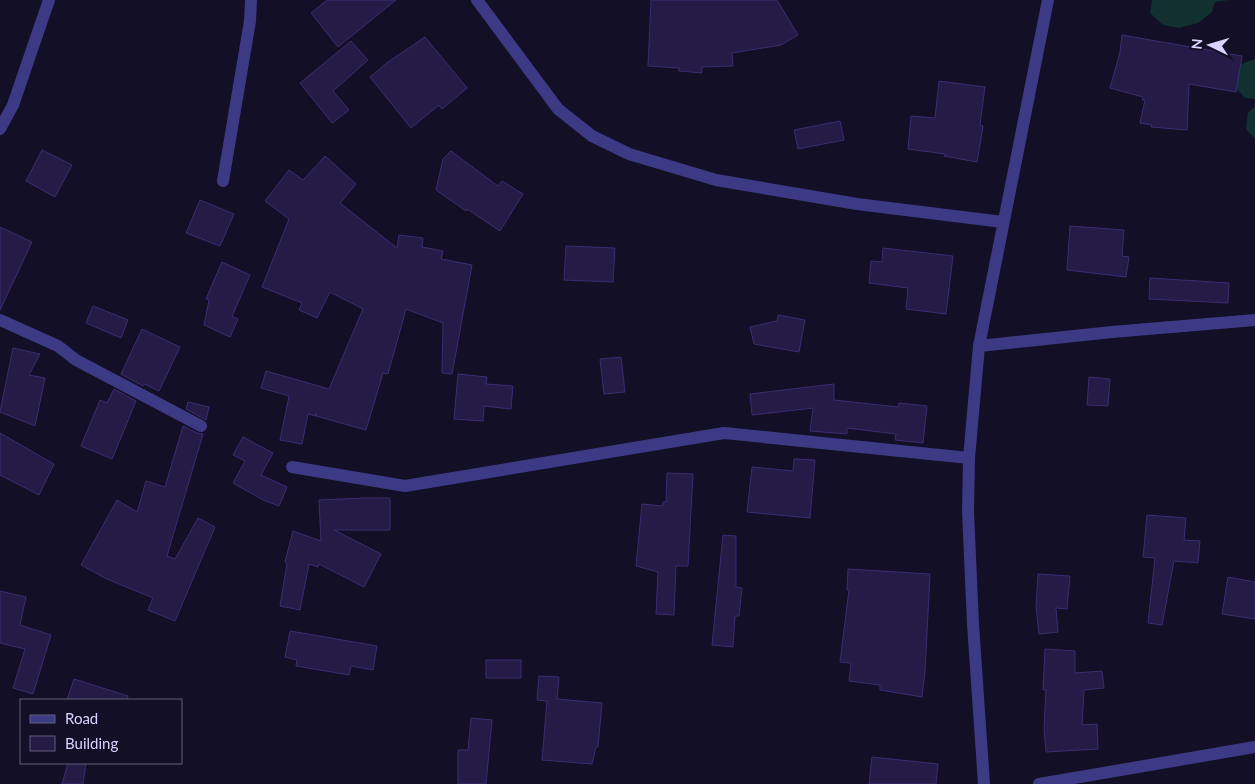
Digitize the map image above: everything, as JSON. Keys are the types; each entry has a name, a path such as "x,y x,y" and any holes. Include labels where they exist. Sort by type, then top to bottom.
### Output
{"street":[{"path":"0,130 13,105 49,0"},
{"path":"223,180 250,21 251,0"},
{"path":"477,0 558,109 592,136 629,154 716,180 857,204 1003,222"},
{"path":"984,784 973,624 968,512 969,458 979,346 1048,0"},
{"path":"0,320 58,346 76,360 201,426"},
{"path":"979,346 1255,320"},
{"path":"292,466 405,486 724,433 969,458"},
{"path":"1039,784 1255,747"}],"green space":[{"path":"1152,0 1229,0 1215,2 1212,12 1198,23 1179,28 1163,25 1150,13"},
{"path":"1255,59 1255,99 1245,98 1229,80 1233,67"},
{"path":"1255,106 1255,139 1246,129 1248,113"}],"building":[{"path":"327,0 396,0 338,47 311,13"},
{"path":"651,0 777,0 798,35 781,45 732,53 733,66 702,67 702,73 679,71 679,68 648,66"},
{"path":"1122,35 1242,56 1236,92 1189,84 1187,130 1151,127 1152,125 1140,123 1145,100 1142,100 1143,97 1110,88 1120,52"},
{"path":"425,37 467,88 442,109 439,105 411,128 370,77 388,62"},
{"path":"351,41 368,60 333,91 349,110 332,123 300,83"},
{"path":"939,81 985,87 980,125 983,126 977,162 944,156 945,154 908,149 911,116 935,118"},
{"path":"840,121 844,140 798,149 794,130"},
{"path":"42,150 72,165 55,197 26,181"},
{"path":"451,151 498,186 502,181 523,194 500,231 436,190 443,159"},
{"path":"325,156 356,184 340,203 397,248 399,235 423,238 422,247 443,251 441,259 472,265 452,374 442,373 443,323 406,309 388,374 383,373 366,430 316,416 316,413 315,416 308,414 302,444 280,440 289,396 261,388 266,371 329,389 363,309 330,292 317,318 299,310 302,303 262,287 289,219 265,201 289,170 303,180"},
{"path":"200,200 234,214 220,246 186,233"},
{"path":"1070,226 1124,230 1122,256 1129,257 1126,277 1067,270"},
{"path":"0,227 32,242 0,310"},
{"path":"566,246 615,248 613,282 564,280"},
{"path":"883,248 953,256 946,314 906,309 908,288 869,283 871,261 882,262"},
{"path":"222,262 250,275 232,316 238,319 230,337 204,325 209,300 206,299"},
{"path":"1150,278 1229,283 1228,303 1149,299"},
{"path":"93,306 128,320 121,338 86,323"},
{"path":"778,315 805,320 799,352 754,344 750,327 777,321"},
{"path":"142,329 180,347 159,391 144,384 143,386 121,374"},
{"path":"13,348 40,354 29,375 45,378 35,426 0,412"},
{"path":"621,357 625,392 604,394 600,359"},
{"path":"458,374 487,377 486,384 513,386 511,409 484,406 483,421 454,419"},
{"path":"1089,377 1110,379 1108,406 1087,405"},
{"path":"834,384 834,400 898,407 899,403 927,406 923,443 895,440 896,434 847,428 847,434 810,431 813,408 752,415 750,394"},
{"path":"114,389 136,401 112,459 81,446 100,400 107,403"},
{"path":"188,402 209,407 206,420 186,409"},
{"path":"183,426 203,434 167,556 175,559 198,518 215,527 175,621 148,610 153,598 107,579 81,565 117,500 137,512 146,481 165,487"},
{"path":"0,433 54,464 39,495 0,475"},
{"path":"243,437 273,453 261,475 287,487 279,506 263,500 233,483 245,461 233,455"},
{"path":"794,459 815,460 810,518 747,512 752,467 793,471"},
{"path":"667,473 693,474 688,566 676,566 674,615 656,614 658,572 636,566 642,504 663,506 663,502 666,502"},
{"path":"390,498 390,530 334,530 381,554 364,587 319,564 318,567 309,564 300,610 280,606 287,563 285,562 293,531 321,541 319,500"},
{"path":"1147,515 1186,518 1184,540 1200,541 1198,563 1174,561 1162,625 1148,623 1155,558 1143,557"},
{"path":"723,535 736,536 736,587 742,588 739,616 735,616 733,647 712,645"},
{"path":"848,569 930,574 922,697 880,690 880,685 849,681 851,663 840,662 849,590 847,590"},
{"path":"1038,574 1070,576 1067,609 1056,608 1058,632 1039,634 1036,607"},
{"path":"1228,577 1255,582 1255,619 1222,614"},
{"path":"0,591 26,597 20,625 51,635 33,694 13,688 25,649 0,643"},
{"path":"290,631 377,646 373,670 351,666 349,675 296,666 297,660 285,657"},
{"path":"1045,649 1075,651 1075,673 1102,671 1104,688 1084,690 1082,725 1097,724 1098,749 1046,752 1044,728 1046,690 1043,690"},
{"path":"486,660 521,660 521,678 486,678"},
{"path":"539,676 559,677 557,699 602,703 598,747 596,747 592,764 542,760 547,701 537,700"},
{"path":"74,679 128,696 127,699 67,699"},
{"path":"471,718 492,720 486,784 458,784 458,750 468,750"},
{"path":"872,757 938,764 936,784 869,784"},
{"path":"68,764 86,764 83,784 62,784"}]}
